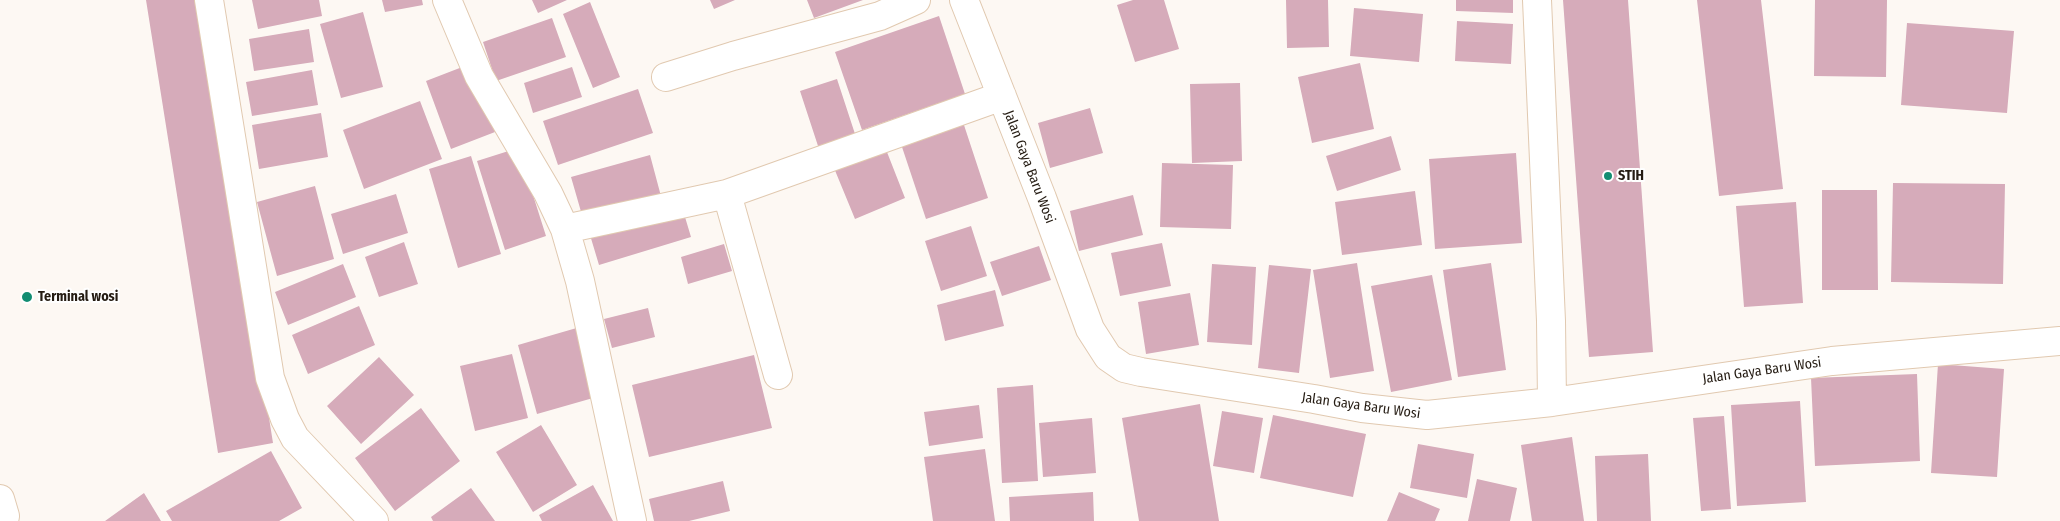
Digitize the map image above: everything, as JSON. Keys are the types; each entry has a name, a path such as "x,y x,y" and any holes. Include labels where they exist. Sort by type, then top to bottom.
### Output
{"street":[{"path":"209,0 270,378 285,419 295,438 374,521"},
{"path":"447,0 479,76 548,193 565,230 580,281 632,521"},
{"path":"666,77 733,56 880,16 916,0"},
{"name":"Jalan Gaya Baru Wosi","path":"964,0 1042,198 1090,329 1108,357 1124,368 1404,414 1427,415 1552,402 1832,361 2060,341"},
{"path":"1537,0 1551,321 1552,402"},
{"path":"565,230 727,194 1002,96"},
{"path":"727,194 778,375"},
{"path":"0,499 5,516 4,521"}],"building":[{"path":"146,0 203,0 273,443 218,453"},
{"path":"252,0 319,0 322,16 258,29"},
{"path":"382,0 422,0 423,5 385,12"},
{"path":"532,0 567,0 538,13"},
{"path":"710,0 735,0 714,9"},
{"path":"807,0 863,0 814,18"},
{"path":"1133,0 1164,0 1179,49 1135,62 1117,5"},
{"path":"1286,0 1328,0 1329,47 1287,48"},
{"path":"1456,0 1513,0 1513,13 1456,11"},
{"name":"STIH","path":"1563,0 1628,0 1653,352 1589,357"},
{"path":"1697,0 1761,0 1783,189 1719,196"},
{"path":"1815,0 1887,0 1886,77 1814,76"},
{"path":"590,2 620,77 593,88 563,14"},
{"path":"1354,8 1423,14 1419,62 1350,56"},
{"path":"363,12 383,87 341,98 320,24"},
{"path":"939,16 965,94 862,130 835,52"},
{"path":"552,18 566,57 496,81 483,42"},
{"path":"1457,21 1513,24 1511,64 1455,61"},
{"path":"1907,23 2014,31 2007,113 1901,105"},
{"path":"309,29 314,62 254,71 249,39"},
{"path":"1360,63 1374,129 1312,143 1298,77"},
{"path":"470,64 495,132 451,149 426,81"},
{"path":"572,67 582,97 533,113 524,83"},
{"path":"312,70 318,105 252,116 246,82"},
{"path":"837,79 856,137 819,149 800,91"},
{"path":"1240,83 1242,161 1192,163 1190,84"},
{"path":"638,89 653,133 558,165 543,121"},
{"path":"420,101 442,159 364,189 343,130"},
{"path":"1090,108 1103,153 1050,168 1038,123"},
{"path":"321,113 328,157 259,169 252,125"},
{"path":"963,122 988,198 926,219 901,144"},
{"path":"1391,136 1401,170 1337,191 1326,156"},
{"path":"885,147 905,198 855,219 834,168"},
{"path":"518,148 546,236 505,250 477,161"},
{"path":"1516,153 1522,243 1435,249 1429,159"},
{"path":"650,155 662,200 584,222 571,177"},
{"path":"471,156 501,254 458,268 429,169"},
{"path":"1162,163 1233,165 1231,229 1160,227"},
{"path":"1893,183 2005,184 2003,284 1891,282"},
{"path":"315,186 334,259 277,276 257,202"},
{"path":"1822,190 1877,190 1878,290 1822,290"},
{"path":"1415,191 1422,245 1342,255 1335,202"},
{"path":"396,194 408,233 343,254 331,214"},
{"path":"1133,195 1143,235 1079,251 1070,211"},
{"path":"1796,202 1803,303 1744,307 1736,206"},
{"path":"682,207 691,237 599,265 590,235"},
{"path":"971,226 987,276 941,291 925,241"},
{"path":"404,242 418,284 379,297 365,257"},
{"path":"1162,243 1171,286 1120,296 1111,253"},
{"path":"724,244 732,271 688,284 681,257"},
{"path":"1039,246 1051,280 1002,296 990,262"},
{"path":"1357,263 1374,371 1330,378 1313,270"},
{"path":"1491,263 1506,370 1458,377 1443,270"},
{"path":"343,264 356,297 288,325 275,292"},
{"path":"1212,264 1256,267 1252,345 1207,342"},
{"path":"1269,265 1311,269 1299,373 1258,368"},
{"path":"1432,275 1452,380 1391,392 1371,286"},
{"path":"995,290 1004,326 945,341 937,305"},
{"path":"1190,293 1199,345 1146,354 1138,302"},
{"path":"359,306 375,345 308,374 292,335"},
{"path":"648,308 655,337 612,348 604,319"},
{"path":"580,327 600,396 537,414 518,345"},
{"path":"512,354 528,418 475,431 460,366"},
{"path":"754,355 772,428 649,457 632,385"},
{"path":"379,357 414,395 361,444 327,406"},
{"path":"1938,364 2004,369 1997,477 1931,473"},
{"path":"1917,374 1920,461 1815,466 1811,378"},
{"path":"1033,385 1038,481 1002,483 997,388"},
{"path":"1800,401 1806,502 1737,506 1731,405"},
{"path":"1200,404 1219,521 1139,521 1122,418"},
{"path":"979,405 983,438 929,446 924,412"},
{"path":"421,408 460,461 395,511 355,458"},
{"path":"1222,411 1263,418 1254,473 1213,466"},
{"path":"1273,415 1366,434 1353,497 1260,478"},
{"path":"1724,416 1731,509 1701,511 1693,418"},
{"path":"1092,418 1096,473 1043,477 1039,423"},
{"path":"541,425 577,485 533,512 496,452"},
{"path":"1572,437 1584,521 1532,521 1521,445"},
{"path":"1418,444 1474,454 1467,498 1410,488"},
{"path":"985,449 995,521 933,521 924,457"},
{"path":"271,451 302,508 279,521 172,521 166,511"},
{"path":"1648,454 1651,521 1597,521 1595,456"},
{"path":"1477,479 1517,488 1510,521 1468,521"},
{"path":"723,481 730,511 689,521 654,521 649,499"},
{"path":"593,485 613,521 542,521 539,515"},
{"path":"471,488 495,521 433,521 431,517"},
{"path":"1093,492 1094,521 1010,521 1009,497"},
{"path":"1399,492 1440,509 1435,521 1387,521"},
{"path":"144,493 161,521 105,521"}],"place":[{"name":"STIH","path":"1608,176"},
{"name":"Terminal wosi","path":"27,297"}]}
